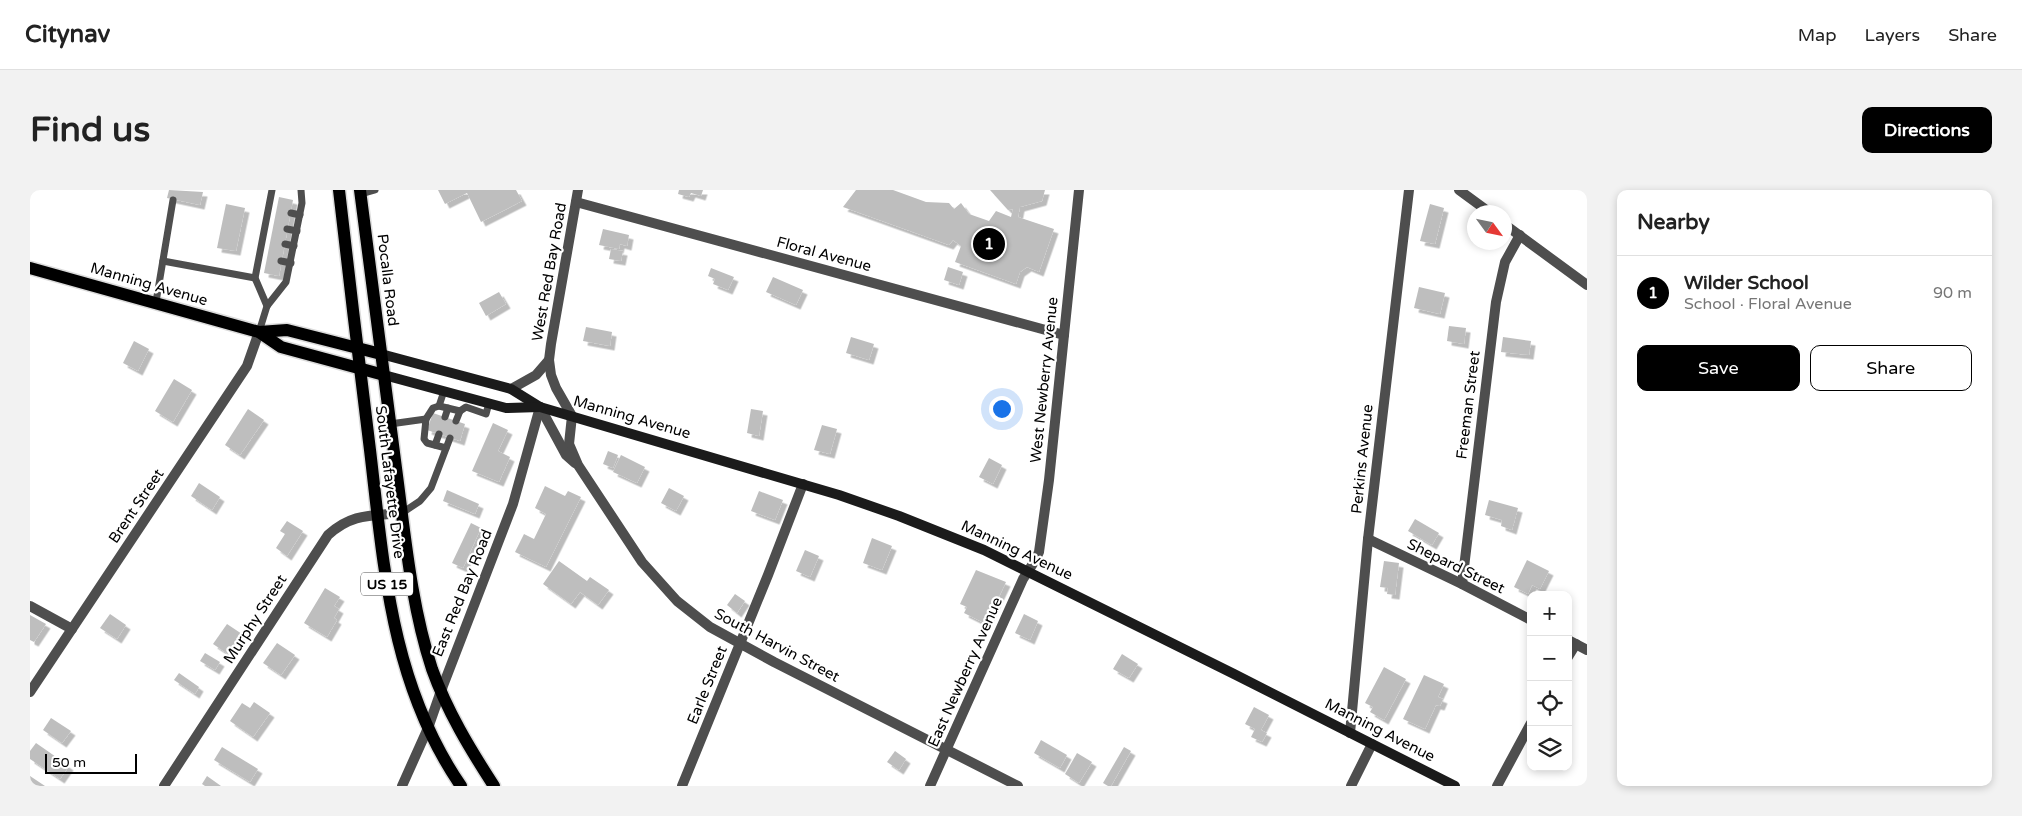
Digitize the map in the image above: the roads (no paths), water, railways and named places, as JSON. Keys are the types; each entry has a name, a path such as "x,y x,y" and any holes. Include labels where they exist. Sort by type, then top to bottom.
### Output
{"main road":[{"name":"US 15","path":"338,190 358,348"},
{"name":"Pocalla Road","path":"361,192 384,375"},
{"name":"Manning Avenue","path":"30,268 259,332 281,347 506,408 540,407"},
{"name":"Manning Avenue","path":"259,332 287,330 511,389 540,407 803,484 898,516 984,550 1028,571 1455,786"},
{"name":"South Lafayette Drive","path":"358,348 392,619 400,655 411,689 428,728 461,786"},
{"name":"South Lafayette Drive","path":"384,375 402,513 420,624 432,670 459,728 494,786"}],"street":[{"name":"West Red Bay Road","path":"572,416 556,388 549,360 578,190"},
{"name":"West Newberry Avenue","path":"1028,571 1034,562 1040,546 1079,190"},
{"name":"Perkins Avenue","path":"1350,733 1368,540 1409,190"},
{"path":"1459,190 1480,205"},
{"name":"Floral Avenue","path":"576,202 1064,335"},
{"path":"1512,230 1587,285"},
{"name":"Freeman Street","path":"1462,584 1496,302 1505,262 1520,235"},
{"name":"Brent Street","path":"30,692 248,366 259,332"},
{"name":"West Red Bay Road","path":"511,389 536,375 549,360"},
{"name":"South Harvin Street","path":"540,407 566,455 578,466 656,579 676,602 697,619 740,644 1018,786"},
{"name":"East Red Bay Road","path":"402,786 428,728 513,504 540,407"},
{"name":"South Harvin Street","path":"572,416 570,444 578,466"},
{"name":"Earle Street","path":"682,786 803,484"},
{"name":"Murphy Street","path":"164,786 321,544 343,522 359,517 402,513"},
{"name":"Shepard Street","path":"1368,540 1462,584 1527,618"},
{"name":"East Newberry Avenue","path":"930,786 1023,578 1028,571"},
{"path":"30,606 72,629"},
{"path":"1572,642 1587,650"},
{"path":"1497,786 1529,726"},
{"path":"1351,786 1372,744"}],"lane":[{"path":"266,306 255,278 272,190"},
{"path":"259,332 266,306 286,282 302,203 301,190"},
{"path":"361,192 375,190"},
{"path":"156,302 173,200"},
{"path":"268,209 276,210"},
{"path":"290,213 300,215"},
{"path":"265,224 273,226"},
{"path":"288,229 297,232"},
{"path":"262,240 270,242"},
{"path":"285,244 294,246"},
{"path":"259,257 267,259"},
{"path":"163,261 255,278"},
{"path":"281,261 291,263"},
{"path":"439,406 444,391"},
{"path":"456,421 460,411 466,407 486,414 489,403"},
{"path":"446,448 427,443 424,439 426,419 433,408 439,406 460,411"},
{"path":"445,418 448,408"},
{"path":"390,424 426,419"},
{"path":"434,445 439,434"},
{"path":"402,513 420,501 431,488 450,438"}],"place":[{"name":"Wilder School","path":"989,244"}]}
